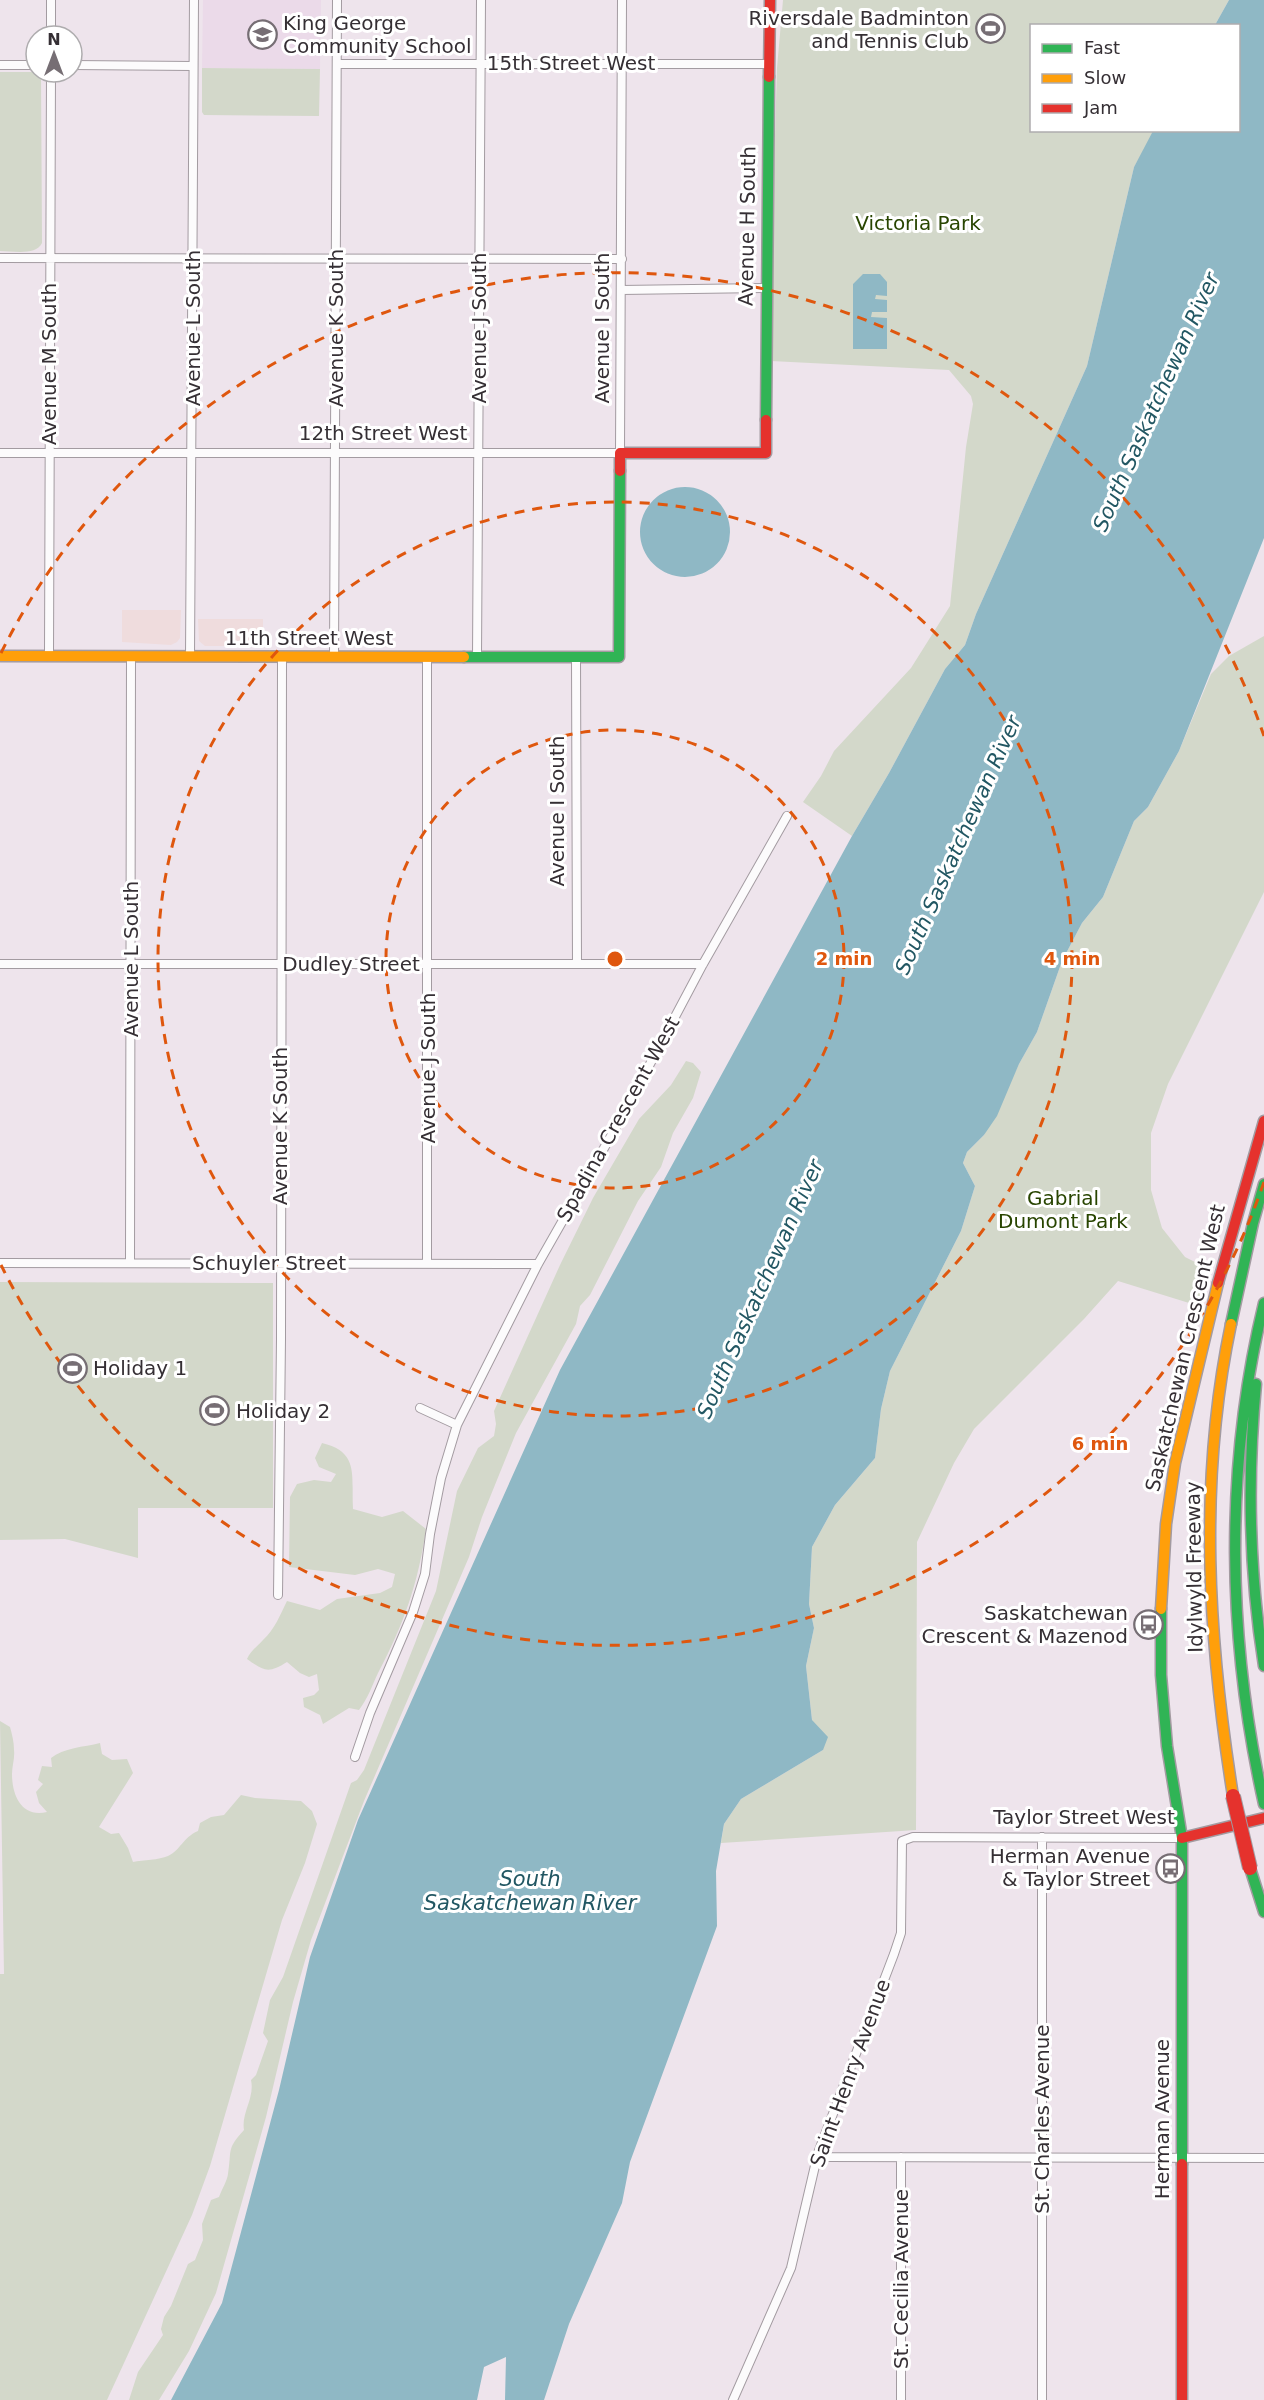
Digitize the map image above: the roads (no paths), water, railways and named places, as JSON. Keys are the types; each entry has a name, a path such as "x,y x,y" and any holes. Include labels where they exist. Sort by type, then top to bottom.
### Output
{"main road":[{"name":"Avenue H South","path":"766,453 770,0"},
{"name":"12th Street West","path":"620,453 766,453"},
{"name":"Avenue I South","path":"619,657 620,453"},
{"name":"11th Street West","path":"0,656 619,657"},
{"name":"Saskatchewan Crescent West","path":"1182,1838 1167,1746 1161,1675 1160,1628 1166,1524 1174,1463 1224,1258 1264,1121"},
{"name":"Idylwyld Freeway","path":"1264,1184 1223,1365 1212,1460 1208,1546 1217,1691 1233,1797 1250,1868 1264,1912"},
{"path":"1263,1801 1245,1701 1236,1590 1236,1530 1244,1409 1248,1377 1264,1303"},
{"path":"1264,1329 1253,1416 1250,1464 1254,1585 1264,1666"},
{"name":"Taylor Street West","path":"1182,1838 1264,1818"},
{"name":"Herman Avenue","path":"1182,1838 1182,2400"}],"street":[{"path":"51,0 51,24"},
{"name":"Avenue L South","path":"190,657 194,0"},
{"name":"Avenue K South","path":"334,657 337,0"},
{"name":"Avenue J South","path":"477,657 481,0"},
{"name":"Avenue I South","path":"620,453 622,0"},
{"name":"15th Street West","path":"337,64 769,64"},
{"path":"0,65 24,65"},
{"path":"84,65 193,66"},
{"name":"Avenue M South","path":"49,656 51,84"},
{"path":"0,258 622,259"},
{"path":"621,290 766,288"},
{"name":"12th Street West","path":"0,453 620,453"},
{"name":"Avenue L South","path":"130,1262 131,656"},
{"name":"Avenue K South","path":"278,1595 282,657"},
{"name":"Avenue J South","path":"427,657 427,1263"},
{"name":"Avenue I South","path":"576,657 577,964"},
{"name":"Spadina Crescent West","path":"355,1757 370,1713 413,1612 425,1574 441,1478 457,1425 537,1264 624,1113 703,964 787,816"},
{"name":"Dudley Street","path":"0,964 703,964"},
{"name":"Schuyler Street","path":"0,1263 537,1264"},
{"path":"420,1408 457,1425"},
{"name":"Taylor Street West","path":"902,1841 913,1837 1182,1838"},
{"name":"St. Charles Avenue","path":"1042,1838 1042,2400"},
{"name":"Saint Henry Avenue","path":"733,2400 791,2268 818,2153 901,1933 902,1841"},
{"path":"818,2153 828,2157 1264,2158"},
{"name":"St. Cecilia Avenue","path":"901,2157 901,2400"}],"water":[{"name":"South Saskatchewan River","path":"1229,0 1264,0 1264,538 1179,751 1148,807 1134,821 1103,897 1082,923 1062,961 1037,1032 1019,1064 997,1116 984,1135 967,1152 963,1163 975,1186 961,1231 890,1371 881,1409 875,1458 835,1505 812,1547 809,1604 814,1628 806,1666 812,1720 828,1737 823,1750 741,1799 724,1824 716,1871 717,1926 630,2162 622,2203 569,2324 544,2400 505,2400 506,2357 484,2367 477,2400 171,2400 222,2303 279,2090 310,1957 358,1820 560,1370 945,669 965,645 976,614 1087,366 1134,167 1152,132 1240,132 1240,24 1216,24"},
{"path":"863,274 880,274 887,282 887,296 876,295 875,299 887,300 887,312 872,312 871,317 887,318 887,349 853,349 853,284"},
{"path":"685,487 702,490 717,500 727,515 730,532 727,549 717,564 702,574 685,577 668,574 653,564 643,549 640,532 643,515 653,500 668,490"}],"place":[{"name":"Riversdale Badminton and Tennis Club","path":"990,29"},
{"name":"King George Community School","path":"262,34"},
{"name":"Holiday 1","path":"72,1368"},
{"name":"Holiday 2","path":"215,1411"},
{"name":"Saskatchewan Crescent & Mazenod","path":"1149,1625"},
{"name":"Herman Avenue & Taylor Street","path":"1171,1868"}],"park label":[{"name":"Victoria Park","path":"918,223"},
{"name":"Gabrial Dumont Park","path":"1063,1210"}]}
